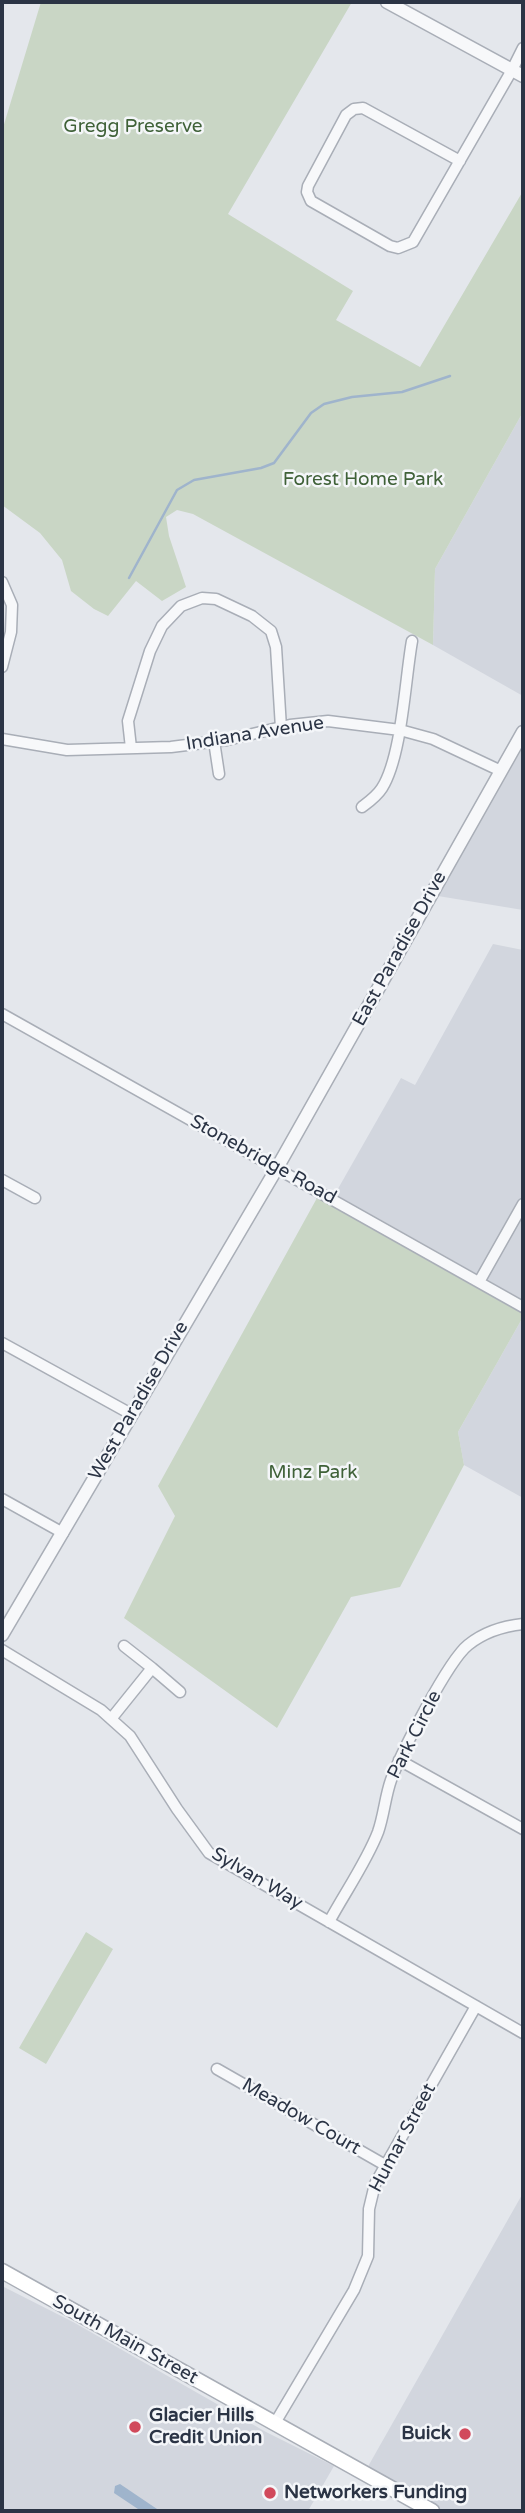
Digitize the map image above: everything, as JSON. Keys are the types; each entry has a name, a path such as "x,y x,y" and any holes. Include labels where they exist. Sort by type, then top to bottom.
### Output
{"main road":[{"name":"South Main Street","path":"2,2271 432,2511"}],"street":[{"path":"387,2 518,73"},
{"path":"460,161 368,110 354,109 346,115 307,192 311,201 390,246 398,248 413,242 460,161 518,73 523,48"},
{"path":"2,582 12,605 11,632 2,667"},
{"path":"131,748 128,722 149,651 162,626 181,606 202,598 216,599 252,616 271,631 276,647 281,728"},
{"path":"362,807 375,797 386,779 400,730 412,641"},
{"name":"Indiana Avenue","path":"2,738 67,750 171,747 328,721 400,730 433,739 500,771"},
{"name":"East Paradise Drive","path":"276,1168 523,732"},
{"path":"214,741 219,774"},
{"name":"Stonebridge Road","path":"2,1014 523,1307"},
{"name":"West Paradise Drive","path":"2,1635 276,1168"},
{"path":"2,1180 35,1198"},
{"path":"479,1282 523,1204"},
{"path":"2,1343 131,1414"},
{"path":"2,1499 62,1533"},
{"name":"Park Circle","path":"329,1922 378,1833 390,1782 399,1760 452,1662 468,1645 506,1626 523,1624"},
{"path":"124,1646 180,1692"},
{"name":"Sylvan Way","path":"2,1650 102,1710 130,1736 209,1853 523,2033"},
{"path":"111,1719 152,1668"},
{"path":"399,1760 523,1829"},
{"name":"Humar Street","path":"275,2423 354,2290 369,2256 371,2196 385,2165 476,2006"},
{"name":"Meadow Court","path":"217,2069 385,2165"}],"shaded area":[{"path":"523,412 523,696 433,645 435,569"},
{"path":"523,747 523,910 438,896 448,876"},
{"path":"493,944 523,950 523,1300 335,1194 401,1078 415,1085"},
{"path":"523,1317 523,1498 464,1465 458,1432"},
{"path":"523,2193 523,2511 441,2511 366,2470"},
{"path":"2,2286 73,2322 266,2432 334,2466 308,2511 2,2511"}],"green space":[{"path":"41,2 352,2 228,214 353,291 336,320 420,367 523,191 523,412 435,569 433,645 193,514 177,510 166,517 169,536 186,587 162,601 136,581 108,616 71,591 62,560 40,533 2,505 2,131"},
{"name":"Minz Park","path":"317,1198 523,1314 523,1317 458,1432 464,1465 400,1587 351,1597 277,1728 124,1618 175,1516 158,1486"},
{"path":"86,1932 113,1949 46,2064 19,2048"}],"water":[{"path":"120,2484 160,2511 141,2511 114,2493 115,2486"}],"waterway":[{"path":"129,578 177,490 194,480 261,468 274,463 311,413 324,404 352,397 402,392 450,376"}],"place":[{"name":"Glacier Hills Credit Union","path":"135,2427"},
{"name":"Buick","path":"465,2434"},
{"name":"Networkers Funding","path":"270,2493"}],"park label":[{"name":"Gregg Preserve","path":"133,127"},
{"name":"Forest Home Park","path":"363,480"}]}
